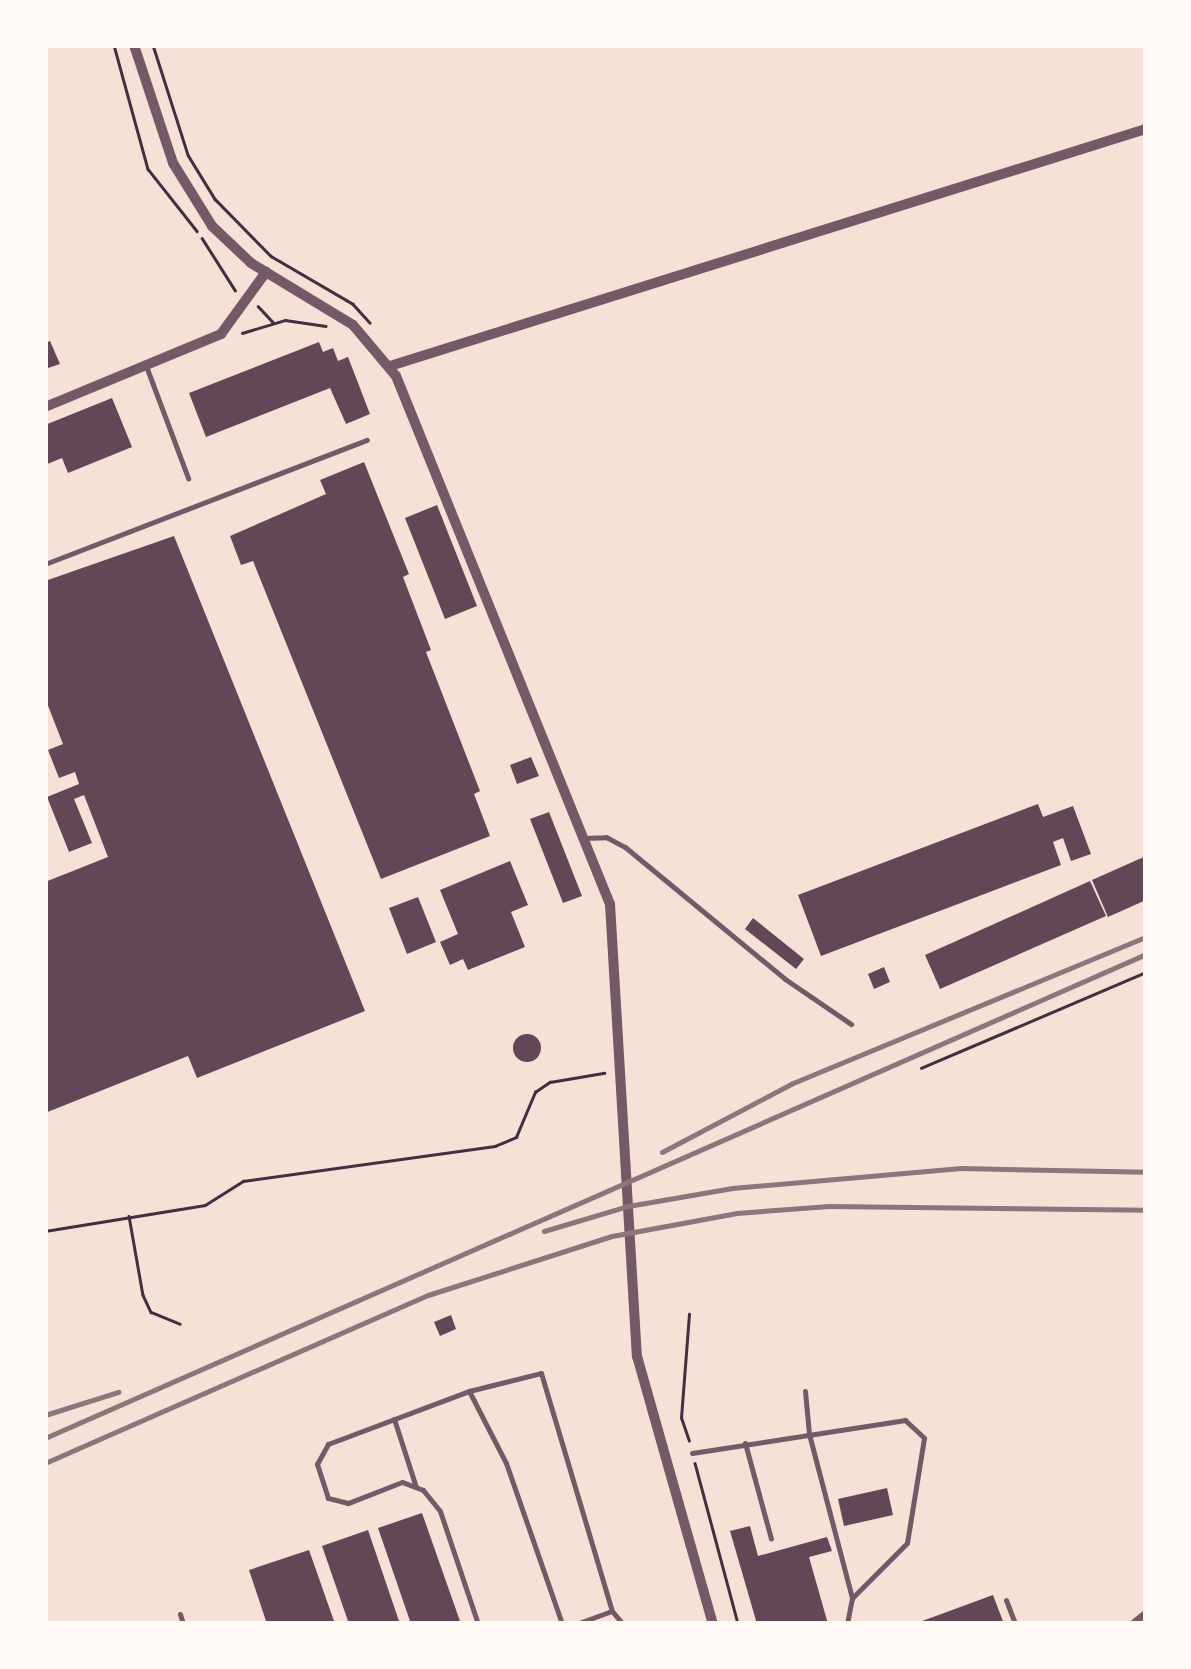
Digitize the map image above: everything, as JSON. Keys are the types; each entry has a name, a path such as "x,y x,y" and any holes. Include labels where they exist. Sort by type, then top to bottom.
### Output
{"street":[{"path":"134,45 182,182 212,226 266,272 344,318 390,366 610,904 616,943 629,1259 637,1356 712,1624"},
{"path":"390,366 1146,129"},
{"path":"45,407 217,336 266,272"},
{"path":"1135,1624 1146,1615"}],"lane":[{"path":"146,366 188,478"},
{"path":"45,564 367,440"},
{"path":"583,838 606,837 625,847 785,979 851,1024"},
{"path":"478,1624 440,1511 416,1487 402,1482 348,1503 328,1498 316,1464 328,1444 469,1391 541,1373 612,1611 622,1624"},
{"path":"469,1391 506,1463 562,1624"},
{"path":"804,1391 809,1434 852,1598 847,1624"},
{"path":"394,1419 416,1487"},
{"path":"692,1453 905,1420 924,1438 907,1543 852,1598"},
{"path":"746,1444 771,1538"},
{"path":"1006,1600 1015,1624"},
{"path":"576,1624 612,1611"},
{"path":"180,1614 184,1624"}],"path":[{"path":"154,45 188,154 215,199 271,256 369,319"},
{"path":"256,305 273,322"},
{"path":"217,336 273,322 328,326"},
{"path":"921,1068 1146,972"},
{"path":"45,1231 129,1214 205,1205 243,1182 495,1146 516,1138 535,1092 550,1082 620,1072"},
{"path":"129,1214 143,1295 151,1312 180,1324"},
{"path":"689,1314 681,1418 738,1624"}],"building":[{"path":"50,341 60,364 48,368 45,343"},
{"path":"319,342 323,352 333,348 338,361 348,357 370,414 346,424 330,388 206,437 189,393"},
{"path":"112,398 132,447 68,473 62,458 45,465 45,425"},
{"path":"364,462 409,574 403,577 431,650 426,652 480,791 474,794 490,836 381,879 253,561 241,565 230,536 326,494 320,480"},
{"path":"437,505 477,606 445,619 405,518"},
{"path":"174,536 365,1011 197,1078 188,1056 45,1113 45,882 108,857 84,795 74,799 92,843 69,852 47,797 79,784 75,772 59,778 48,750 63,744 45,698 45,581"},
{"path":"531,757 539,776 517,784 510,765"},
{"path":"1038,804 1043,817 1073,806 1091,854 1071,861 1063,838 1053,842 1061,865 821,956 798,895"},
{"path":"549,812 582,896 563,903 530,819"},
{"path":"1146,856 1146,900 1108,917 1092,880"},
{"path":"510,861 528,905 511,912 525,947 468,970 463,959 450,965 440,942 458,934 440,890"},
{"path":"1090,881 1106,916 940,989 925,955"},
{"path":"418,897 436,942 407,954 389,908"},
{"path":"753,918 804,959 796,969 745,929"},
{"path":"884,967 890,982 874,989 868,974"},
{"path":"527,1034 537,1038 541,1048 537,1058 527,1062 517,1058 513,1048 517,1038"},
{"path":"451,1315 456,1329 440,1336 434,1322"},
{"path":"887,1488 893,1515 844,1526 838,1499"},
{"path":"422,1513 461,1624 411,1624 378,1528"},
{"path":"750,1526 758,1556 827,1537 832,1551 809,1557 828,1624 757,1624 730,1531"},
{"path":"368,1530 400,1624 349,1624 322,1546"},
{"path":"309,1550 335,1624 267,1624 249,1570"},
{"path":"993,1595 1004,1624 914,1624"}],"railway":[{"path":"662,1152 793,1083 1146,937"},
{"path":"45,1438 1146,954"},
{"path":"544,1231 628,1206 732,1188 961,1168 1146,1172"},
{"path":"45,1463 428,1295 612,1236 737,1213 829,1206 1146,1210"},
{"path":"45,1415 118,1392"}]}
